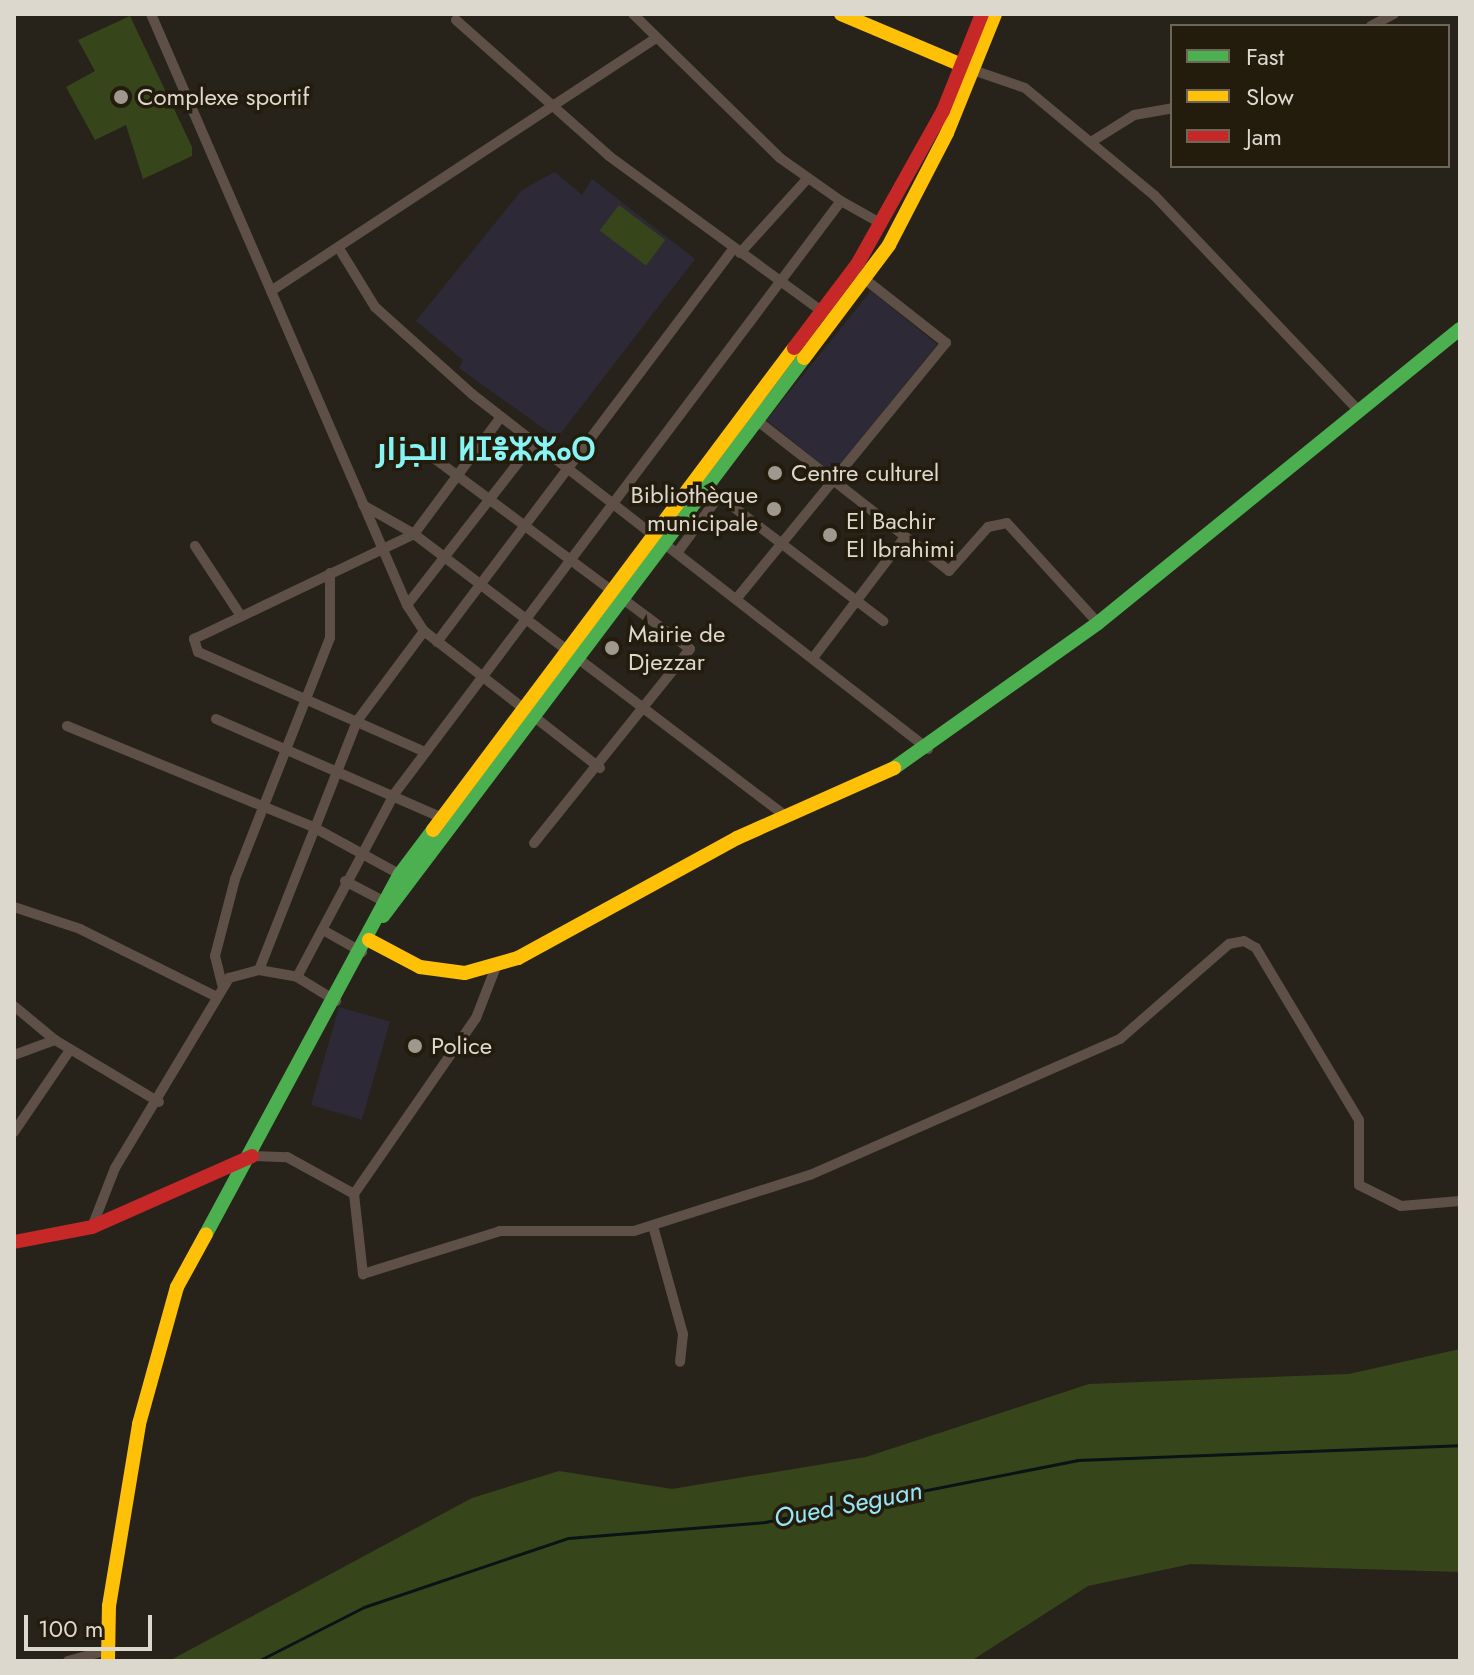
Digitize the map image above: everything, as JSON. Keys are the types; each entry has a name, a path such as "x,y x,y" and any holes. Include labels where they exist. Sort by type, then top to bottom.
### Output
{"main road":[{"path":"841,14 968,68"},
{"path":"108,1656 124,1509 155,1348 177,1287 406,877 658,538 905,217 968,68 982,14"},
{"path":"658,538 706,486 824,313 859,274 882,224 995,14"},
{"path":"366,946 420,967 465,973 497,964 786,816 928,749 1098,623 1357,409 1460,329"},
{"path":"14,1242 92,1227 252,1156"}],"street":[{"path":"151,14 407,605 424,631 437,642 531,711 600,768"},
{"path":"633,14 808,178 882,224"},
{"path":"1375,24 1394,14"},
{"path":"456,20 548,107 824,313"},
{"path":"271,291 340,250 548,107 656,38"},
{"path":"968,68 1025,88 1154,195 1357,409"},
{"path":"1091,142 1134,115 1170,108"},
{"path":"437,642 737,251 808,178"},
{"path":"297,977 359,853 395,793 525,622 566,560 782,283 841,201"},
{"path":"340,250 375,307 501,417 536,440 928,749"},
{"path":"737,598 831,479 946,343 859,274"},
{"path":"751,416 949,571 988,527 1007,523 1098,623"},
{"path":"425,752 310,697 198,652 194,639 414,534 501,417"},
{"path":"407,605 491,502 536,440"},
{"path":"423,450 566,560 690,649 600,768 534,843"},
{"path":"706,486 883,621"},
{"path":"677,553 719,496"},
{"path":"363,505 414,534 525,622 574,655 786,816"},
{"path":"813,658 904,538"},
{"path":"195,546 241,616"},
{"path":"92,1227 115,1168 159,1102 222,984 215,956 264,808 290,749 330,638 330,573"},
{"path":"259,970 357,721 424,631"},
{"path":"216,719 395,793 447,820"},
{"path":"67,726 313,827 406,877"},
{"path":"345,881 388,908"},
{"path":"14,907 80,929 217,997"},
{"path":"323,930 366,946"},
{"path":"497,964 476,1018 354,1194 363,1274 500,1231 653,1226 810,1175 1120,1039 1229,944 1244,941 1256,948 1359,1120 1359,1185 1401,1206 1460,1201"},
{"path":"222,984 259,970 297,977 336,1001"},
{"path":"14,1006 70,1050 159,1102"},
{"path":"14,1055 55,1040"},
{"path":"14,1132 70,1050"},
{"path":"252,1156 287,1157 354,1194"},
{"path":"653,1226 683,1334 680,1362"},
{"path":"68,1661 108,1656"}],"shaded area":[{"path":"555,172 582,195 592,179 695,259 557,438 459,368 463,360 416,321 522,190"},
{"path":"871,291 937,344 833,473 767,420"},
{"path":"339,1007 390,1022 362,1120 311,1105"}],"green space":[{"name":"Complexe sportif","path":"130,16 192,147 192,156 143,179 126,125 95,140 66,87 95,71 78,40"},
{"path":"619,205 665,240 646,265 600,231"},
{"path":"1460,1349 1460,1572 1191,1564 1088,1586 971,1661 169,1661 472,1498 559,1471 672,1489 866,1457 1089,1384 1349,1374"}],"waterway":[{"name":"Oued Seguan","path":"258,1661 364,1607 568,1538 765,1522 1077,1460 1460,1445"}],"traffic: fast":[{"path":"894,768 1098,623 1460,329"},
{"path":"383,916 804,358"},
{"path":"206,1234 400,874 433,830"}],"traffic: slow":[{"path":"841,14 962,65"},
{"path":"804,358 889,245 947,133 995,14"},
{"path":"433,830 794,348"},
{"path":"369,940 420,967 465,973 518,958 737,838 894,768"},
{"path":"108,1661 109,1606 139,1424 177,1287 206,1234"}],"traffic: jam":[{"path":"794,348 858,263 943,111 982,14"},
{"path":"14,1242 92,1227 252,1156"}],"place":[{"name":"Complexe sportif","path":"121,97"},
{"name":"Centre culturel","path":"775,473"},
{"name":"Bibliothèque municipale","path":"774,509"},
{"name":"El Bachir El Ibrahimi","path":"830,535"},
{"name":"Mairie de Djezzar","path":"612,648"},
{"name":"Police","path":"415,1046"}],"district":[{"name":"الجزار ⵍⵊⴻⵣⵣⴰⵔ","path":"486,449"}]}
